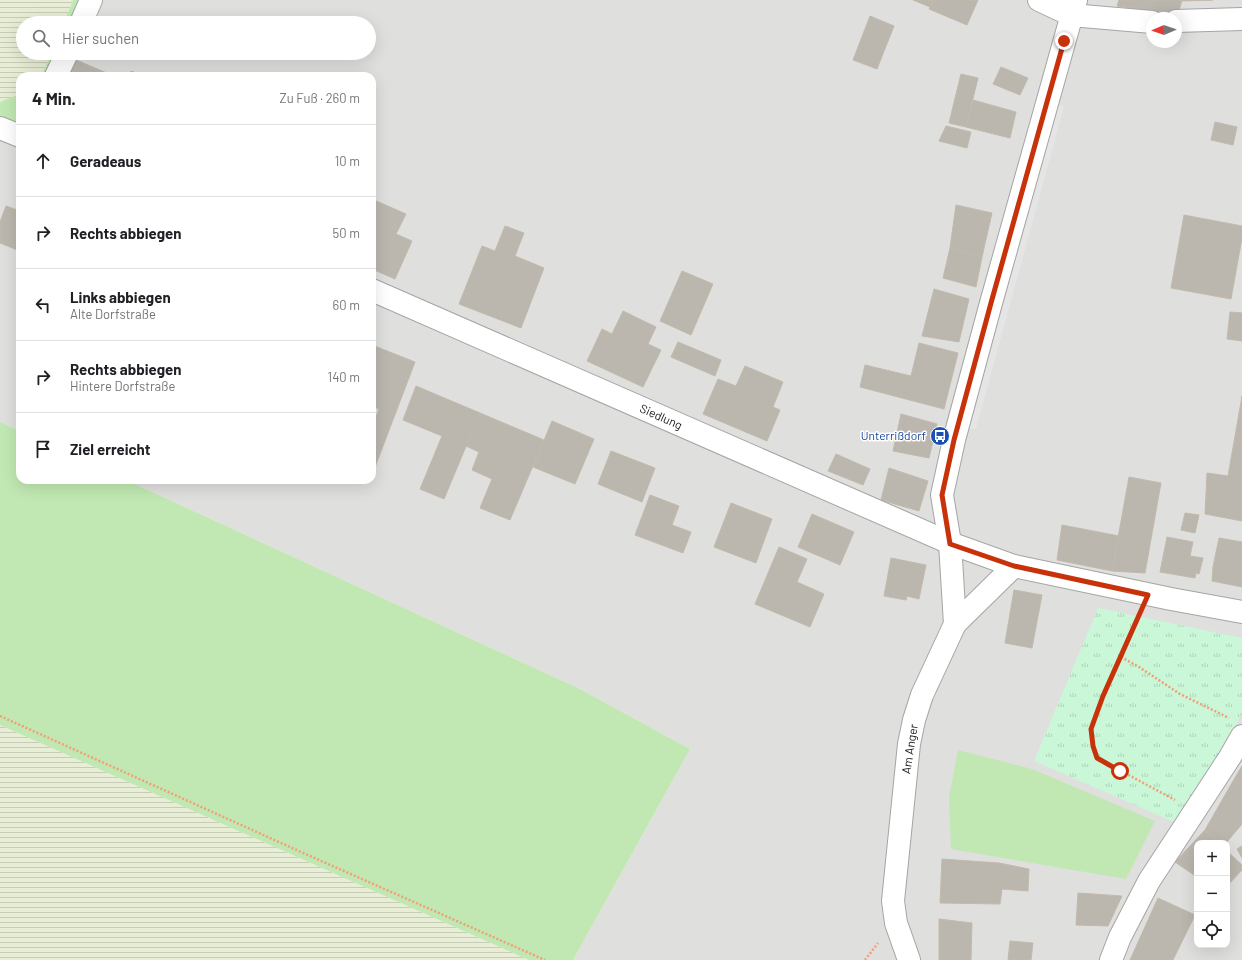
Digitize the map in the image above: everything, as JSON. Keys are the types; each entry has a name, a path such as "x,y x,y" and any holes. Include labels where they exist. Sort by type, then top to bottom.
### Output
{"street":[{"path":"84,16 91,0"},
{"path":"1039,0 1146,21"},
{"name":"Am Anger","path":"909,960 896,923 893,901 909,744 914,720 922,695 956,624 950,544 942,495 954,440 1073,7"},
{"path":"1182,21 1242,19"},
{"path":"58,72 64,60"},
{"path":"0,128 16,134"},
{"name":"Siedlung","path":"376,292 950,544 1014,566 1148,595 1242,612"},
{"path":"956,624 1014,566"},
{"path":"1111,960 1116,946 1138,902 1163,858 1195,810 1239,729"}],"path":[{"path":"1148,595 1103,696 1091,729 1093,746 1097,758 1195,810"},
{"path":"1121,657 1239,729"},
{"path":"0,716 294,849 545,960"}],"shaded area":[{"path":"82,0 1242,0 1242,960 573,960 690,749 580,689 135,484 376,484 376,72 49,72 55,60 376,60 376,16 75,16"},
{"path":"1048,99 1064,107 976,429 958,429"},
{"path":"0,117 16,124 16,429 0,422"}],"green space":[{"path":"0,0 73,0 67,16 16,16 16,60 48,60 42,72 16,72 16,96 0,102"},
{"path":"73,0 82,0 75,16 67,16"},
{"path":"48,60 55,60 49,72 42,72"},
{"path":"16,96 16,124 0,117 0,102"},
{"path":"0,422 16,429 16,484 135,484 580,689 690,749 573,960 529,960 0,725"},
{"path":"1098,608 1242,638 1242,714 1210,772 1174,822 1034,761"},
{"path":"0,725 529,960 0,960"},
{"path":"958,750 1032,769 1155,821 1126,879 951,849 949,797"}],"building":[{"path":"913,0 933,0 930,7"},
{"path":"933,0 978,0 967,25 929,9"},
{"path":"1119,0 1182,0 1179,12 1163,12 1117,6"},
{"path":"1182,0 1213,0 1181,1"},
{"path":"870,16 894,26 877,69 853,60"},
{"path":"74,60 76,60 104,72 69,72"},
{"path":"1001,67 1028,78 1020,95 993,84"},
{"path":"961,74 978,78 966,127 949,123"},
{"path":"973,100 1016,112 1010,138 966,127"},
{"path":"1215,122 1237,127 1233,145 1211,140"},
{"path":"946,126 971,132 967,148 939,141"},
{"path":"376,201 406,214 396,234 412,241 395,279 376,271"},
{"path":"956,205 992,213 982,257 950,248"},
{"path":"6,206 16,210 16,249 0,243 0,222"},
{"path":"1184,215 1242,226 1242,238 1231,299 1171,288"},
{"path":"505,226 524,233 515,256 544,268 521,328 459,304 482,246 495,251"},
{"path":"950,248 982,257 976,287 943,278"},
{"path":"682,271 713,284 691,335 660,321"},
{"path":"934,289 969,299 959,342 922,336"},
{"path":"623,311 656,327 648,344 661,350 643,387 587,361 602,329 612,334"},
{"path":"1230,312 1242,313 1242,341 1227,339"},
{"path":"678,342 721,360 715,376 671,357"},
{"path":"919,343 958,353 944,409 860,387 865,365 911,376"},
{"path":"376,347 415,362 376,464 376,417 379,409 376,408"},
{"path":"745,366 783,382 773,407 780,410 767,441 703,414 718,379 736,386"},
{"path":"416,386 480,413 444,499 420,489 442,436 403,420"},
{"path":"1242,396 1242,521 1205,514 1207,473 1228,476"},
{"path":"480,413 544,440 510,520 480,508 492,479 472,470 479,452 466,446"},
{"path":"901,414 937,424 929,458 893,451"},
{"path":"552,421 594,439 575,484 533,467"},
{"path":"611,451 655,468 642,502 598,484"},
{"path":"836,454 870,469 863,485 828,471"},
{"path":"889,468 928,481 919,511 881,500"},
{"path":"1129,477 1161,483 1145,573 1112,571"},
{"path":"650,495 679,506 672,525 691,532 683,553 635,535"},
{"path":"731,503 772,519 756,563 714,547"},
{"path":"1185,513 1199,515 1195,533 1181,530"},
{"path":"812,514 854,532 840,565 798,547"},
{"path":"1062,525 1119,536 1112,571 1057,560"},
{"path":"1167,537 1193,542 1190,556 1203,558 1199,574 1196,573 1195,578 1160,572"},
{"path":"1219,538 1242,542 1242,587 1212,581 1213,567"},
{"path":"779,547 807,559 797,582 824,594 810,627 755,604"},
{"path":"891,558 926,565 919,599 907,596 906,600 884,596"},
{"path":"1014,590 1042,595 1032,648 1005,643"},
{"path":"1242,766 1242,786 1233,781"},
{"path":"1233,781 1242,786 1242,824 1229,840 1216,840 1205,830"},
{"path":"1205,830 1216,840 1196,840"},
{"path":"1194,842 1194,875 1175,862"},
{"path":"1242,846 1242,858 1237,849"},
{"path":"1230,854 1242,865 1242,870 1230,883"},
{"path":"942,859 999,863 1029,869 1028,891 1002,889 1000,904 940,903"},
{"path":"1078,893 1122,896 1108,926 1076,925"},
{"path":"1158,898 1194,915 1173,960 1130,960"},
{"path":"939,919 972,923 971,960 939,960"},
{"path":"1010,941 1033,943 1031,960 1008,960"}],"place":[{"name":"Unterrißdorf","path":"940,436"}],"route":[{"path":"1064,41 954,440 942,495 950,544 1014,566 1148,595 1103,696 1091,729 1093,746 1097,758 1120,771"}]}
